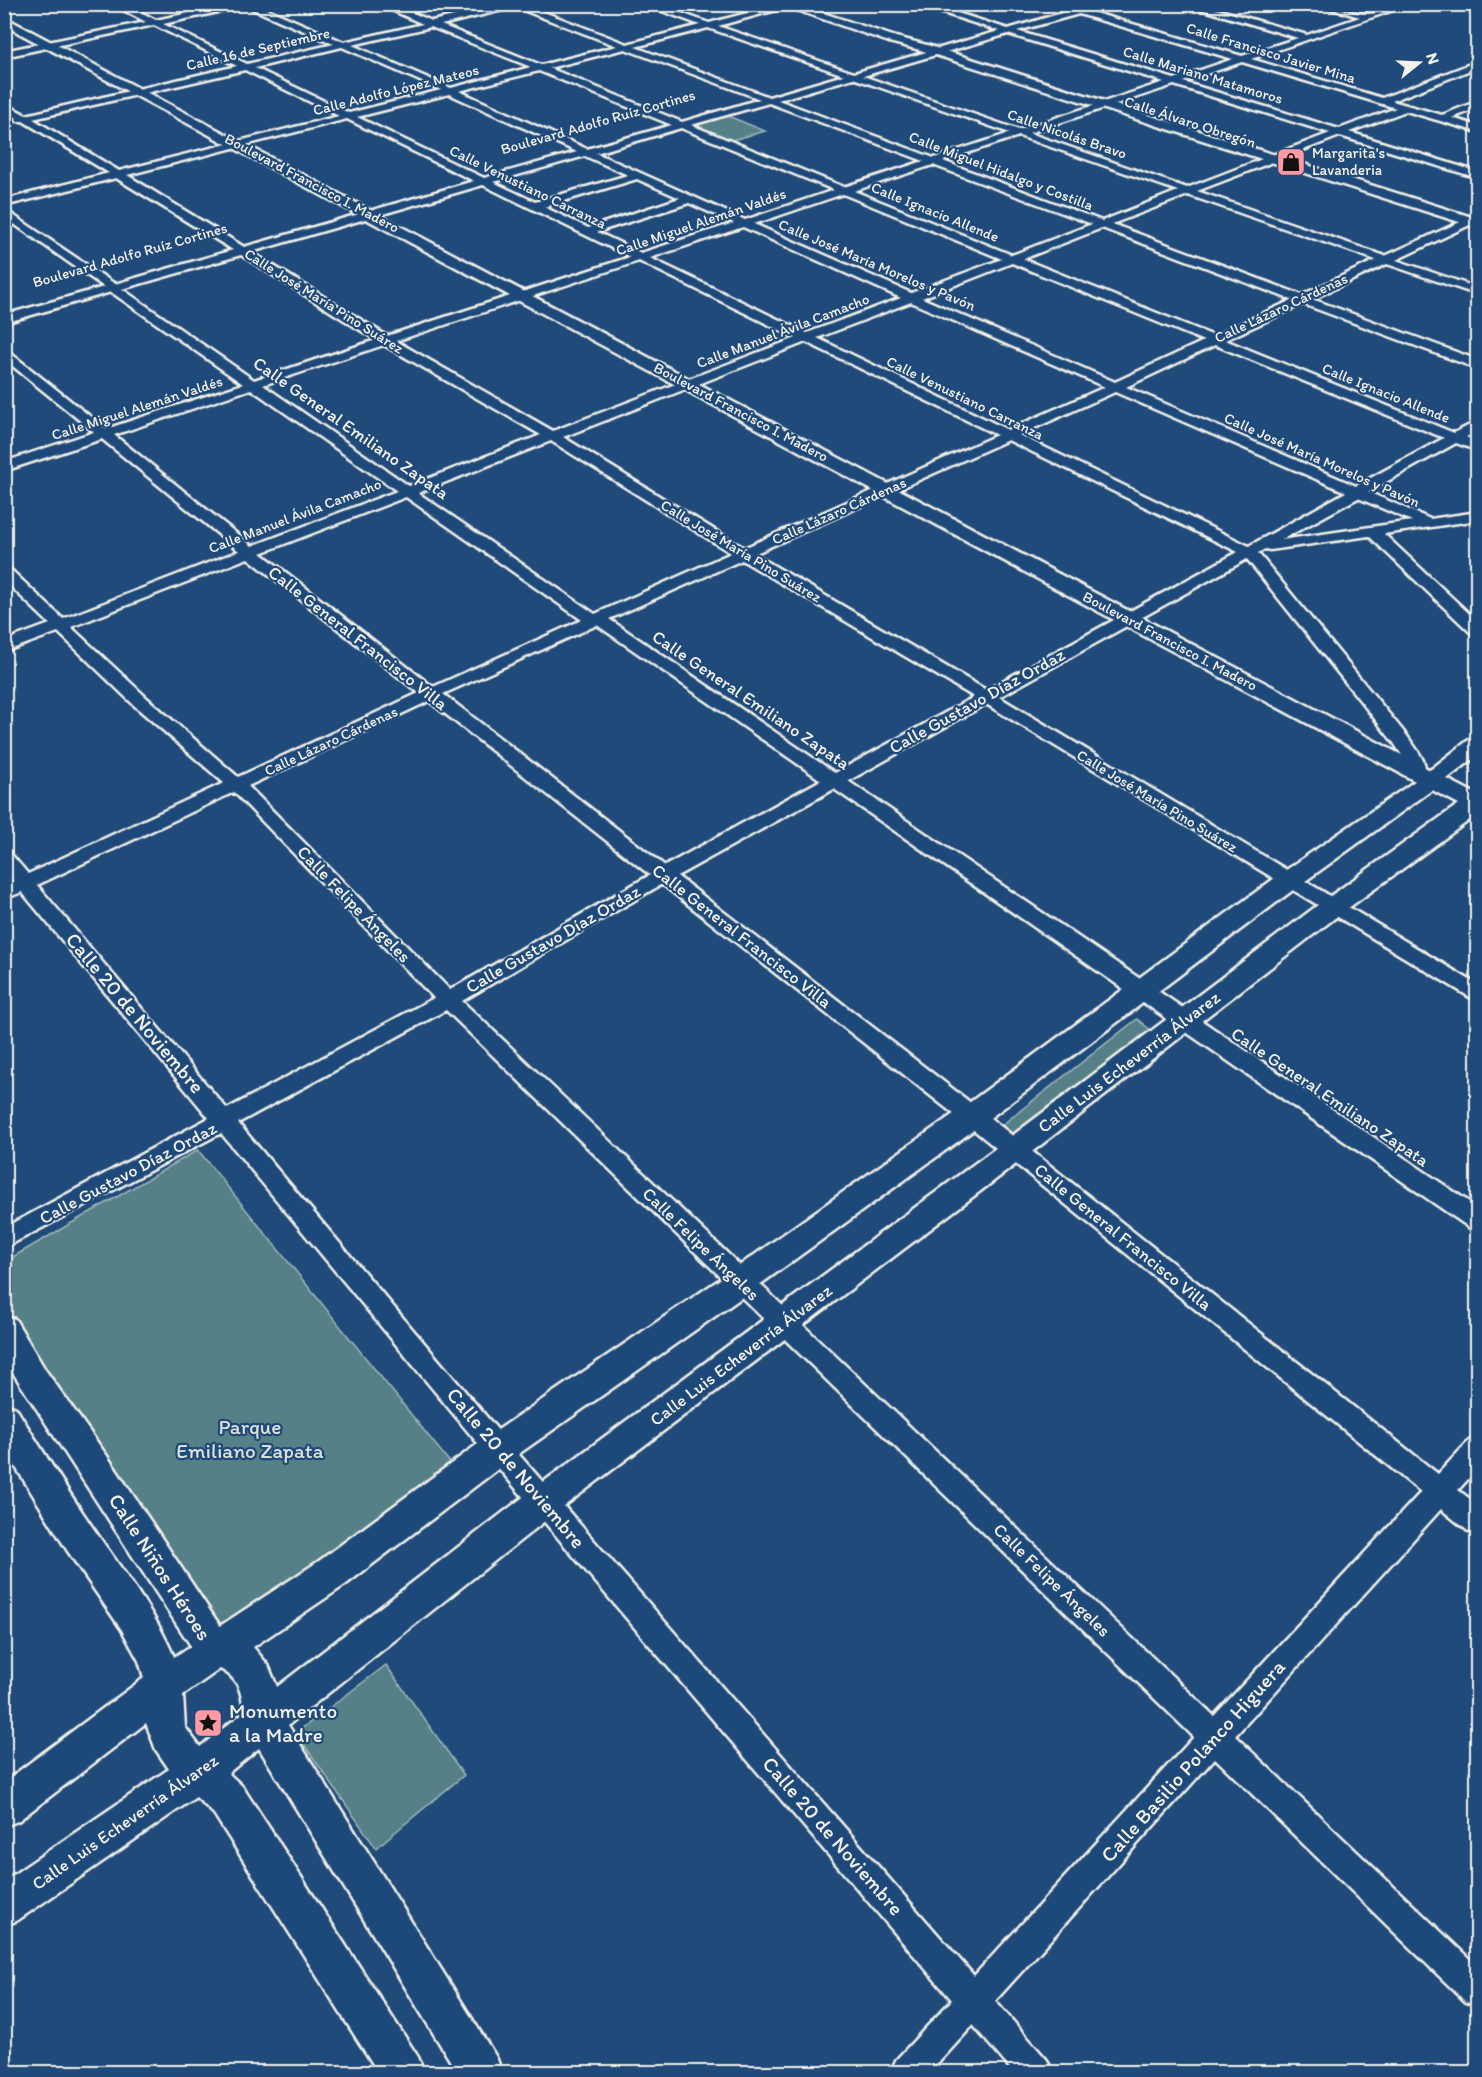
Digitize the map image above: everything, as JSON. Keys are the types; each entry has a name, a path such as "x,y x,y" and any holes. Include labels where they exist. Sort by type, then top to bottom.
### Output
{"street":[{"name":"Calle Venustiano Carranza","path":"116,4 1009,436 1254,550"},
{"path":"4,54 246,4"},
{"name":"Calle José María Morelos y Pavón","path":"246,4 452,91 636,176 1428,523"},
{"name":"Calle Ignacio Allende","path":"382,4 1478,447"},
{"name":"Calle Nicolás Bravo","path":"647,4 1478,292"},
{"name":"Calle Mariano Matamoros","path":"919,4 1478,176"},
{"path":"926,51 1008,32 1103,4"},
{"path":"1188,4 1306,37"},
{"path":"1319,4 1369,17"},
{"name":"Calle Miguel Alemán Valdés","path":"4,467 840,191 1022,134 1407,4"},
{"path":"1448,4 1478,12"},
{"name":"Calle 16 de Septiembre","path":"4,122 515,5"},
{"name":"Calle Miguel Hidalgo y Costilla","path":"515,5 1478,365"},
{"name":"Calle Adolfo López Mateos","path":"4,203 627,48 789,5"},
{"name":"Calle Álvaro Obregón","path":"789,5 1100,107 1472,224"},
{"name":"Boulevard Adolfo Ruíz Cortines","path":"334,212 483,182 586,153 854,76 992,27 1061,6"},
{"name":"Calle Francisco Javier Mina","path":"1061,6 1478,129"},
{"name":"Boulevard Francisco I. Madero","path":"4,20 240,145 365,207 522,296 1424,777 1477,803"},
{"name":"Boulevard Adolfo Ruíz Cortines","path":"446,181 837,70 926,51"},
{"path":"1382,101 1478,64"},
{"path":"1441,118 1478,104"},
{"name":"Calle José María Pino Suárez","path":"4,106 386,341 552,436 743,554 985,696 1331,908 1478,995"},
{"name":"Calle Manuel Ávila Camacho","path":"4,647 248,551 809,339 1100,224 1404,108"},
{"path":"534,206 636,176"},
{"name":"Calle Miguel Alemán Valdés","path":"586,232 689,199"},
{"name":"Boulevard Adolfo Ruíz Cortines","path":"4,320 103,281 365,207"},
{"name":"Calle General Emiliano Zapata","path":"4,212 594,621 598,619 1478,1221"},
{"name":"Calle Lázaro Cárdenas","path":"15,888 238,786 430,694 1009,436 1384,260 1472,224"},
{"name":"Calle General Francisco Villa","path":"4,352 248,551 972,1116 1478,1522"},
{"name":"Calle Gustavo Díaz Ordaz","path":"4,1239 448,1000 664,874 1478,425"},
{"path":"1424,777 1401,740 1254,550 1478,516"},
{"path":"1372,531 1478,631"},
{"name":"Calle Felipe Ángeles","path":"4,570 142,703 238,786 448,1000 1478,1990"},
{"path":"4,1807 165,1686 332,1573 498,1449 740,1282 972,1116 1424,777 1478,744"},
{"name":"Calle Luis Echeverría Álvarez","path":"4,1906 200,1771 543,1502 1014,1150 1331,908 1477,803"},
{"name":"Calle 20 de Noviembre","path":"4,858 15,888 225,1120 543,1502 975,2000 1035,2073"},
{"name":"Calle Niños Héroes","path":"4,1329 35,1381 216,1650 237,1658 256,1678 260,1687 264,1721 481,2073"},
{"path":"4,1418 80,1539 134,1616 160,1668 165,1686 163,1707 169,1737 192,1766 200,1771 228,1800 403,2073"},
{"name":"Calle Basilio Polanco Higuera","path":"908,2073 1478,1449"}],"green space":[{"path":"728,116 765,131 729,141 692,126"},
{"path":"1137,1019 1154,1033 1020,1139 1002,1125"},
{"name":"Parque Emiliano Zapata","path":"198,1150 456,1470 212,1639 5,1317 4,1262"},
{"path":"386,1665 464,1775 376,1848 296,1733"}],"place":[{"name":"Margarita's Lavanderia","path":"1291,162"},
{"name":"Monumento a la Madre","path":"208,1723"}]}
